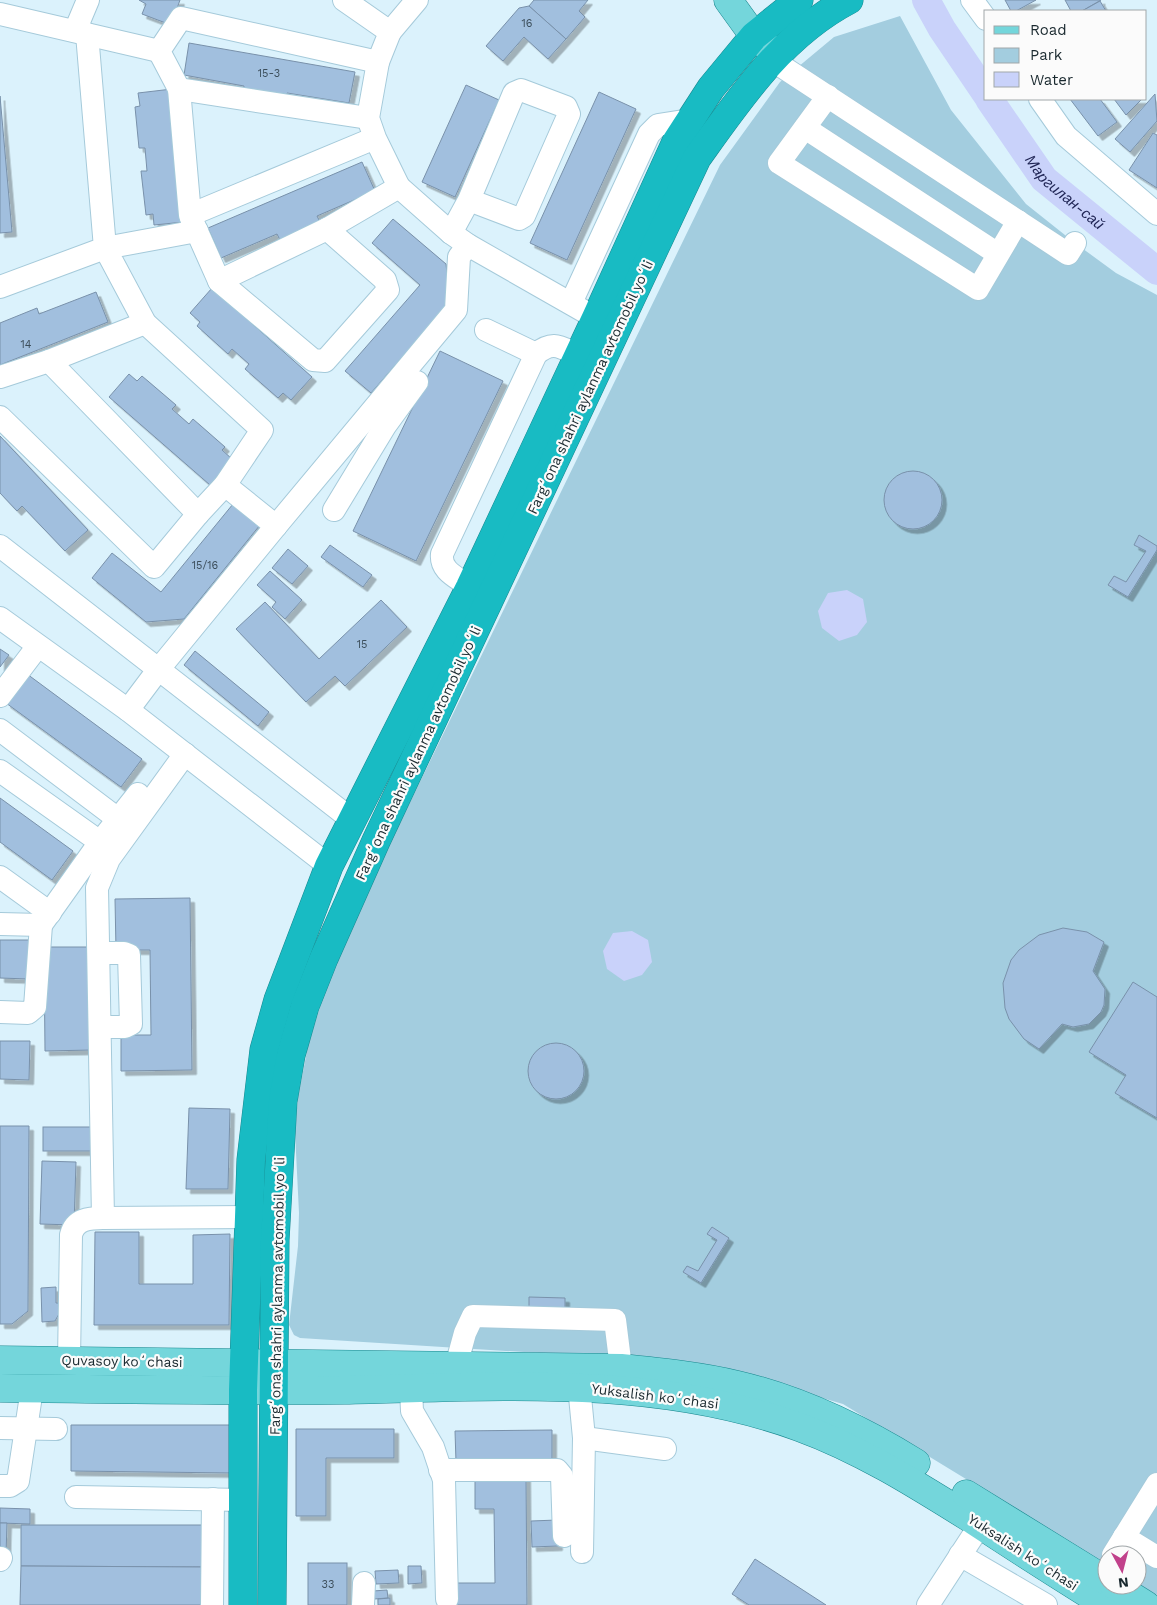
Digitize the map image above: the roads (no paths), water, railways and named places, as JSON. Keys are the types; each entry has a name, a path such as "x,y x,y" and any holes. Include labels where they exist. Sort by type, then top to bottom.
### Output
{"highway":[{"name":"Fargʻona shahri aylanma avtomobil yoʻli","path":"272,1605 274,1363 279,1164 284,1101 291,1054 306,1006 324,958 508,533 578,355 676,142 712,88 754,36 799,0"},
{"name":"Fargʻona shahri aylanma avtomobil yoʻli","path":"243,1605 243,1390 251,1160 264,1050 278,1000 329,866 351,819 470,587 508,533 697,158 774,57 803,30 830,10 848,0"}],"main road":[{"path":"728,0 754,36 774,57"},
{"name":"Quvasoy koʻchasi","path":"0,1360 244,1363"},
{"name":"Yuksalish koʻchasi","path":"244,1363 621,1368 681,1374 740,1385 806,1407 864,1433 1097,1559"},
{"name":"Yuksalish koʻchasi","path":"243,1390 579,1386 688,1398 735,1407 800,1428 855,1451 902,1475 1106,1605"},
{"name":"Quvasoy koʻchasi","path":"0,1388 243,1390"},
{"name":"Yuksalish koʻchasi","path":"1137,1595 1146,1605"}],"street":[{"path":"0,417 154,567 225,485 262,430 144,323 105,248 81,33 88,0"},
{"path":"344,0 390,32"},
{"path":"417,0 390,32 378,62 371,128 398,187 459,239 596,318"},
{"path":"972,0 984,17"},
{"path":"159,51 185,9 378,62"},
{"path":"0,14 159,51 179,89 194,223 219,281 313,360 325,362 388,290 385,280 327,229"},
{"path":"774,57 828,96 1068,254 1075,244"},
{"path":"179,89 371,128"},
{"path":"334,510 378,420 456,310 459,239 469,200 514,93 521,90 566,107 569,114 524,216 519,220 469,200"},
{"path":"828,96 779,163 978,289 1018,221"},
{"path":"1041,100 1066,136 1157,214"},
{"path":"571,303 649,134 658,126 690,120"},
{"path":"0,287 105,248 194,223 371,128"},
{"path":"805,128 998,254"},
{"path":"219,281 327,229 398,187"},
{"path":"0,377 49,361 144,323"},
{"path":"486,330 536,354"},
{"path":"470,587 445,568 441,563 442,554 536,354 548,346 554,345 578,355"},
{"path":"49,361 198,514"},
{"path":"128,710 158,670 276,526 417,382"},
{"path":"225,485 276,526"},
{"path":"0,546 351,819"},
{"path":"0,618 128,710 329,866"},
{"path":"0,696 38,646"},
{"path":"0,730 118,819"},
{"path":"0,1012 28,1013 35,1008 45,919 118,819 180,750"},
{"path":"103,1218 98,888 109,859 180,750"},
{"path":"0,771 100,842"},
{"path":"0,877 45,919"},
{"path":"0,924 45,919"},
{"path":"100,953 124,953 129,955 131,1024 125,1027 101,1027"},
{"path":"69,1360 73,1230 78,1223 87,1218 250,1217"},
{"path":"456,1366 465,1334 473,1316 615,1320 621,1368"},
{"path":"579,1386 584,1438 582,1552"},
{"path":"0,1486 10,1486 18,1481 32,1389"},
{"path":"410,1389 412,1412 433,1447 444,1480 447,1599"},
{"path":"0,1428 56,1429"},
{"path":"584,1438 665,1449"},
{"path":"440,1470 557,1470 562,1476 564,1536"},
{"path":"1123,1545 1156,1490"},
{"path":"76,1498 244,1500"},
{"path":"212,1605 213,1499"},
{"path":"928,1605 980,1525"},
{"path":"960,1555 1033,1602"}],"water":[{"path":"847,590 863,599 867,622 857,635 839,641 822,628 818,611 828,593"},
{"path":"632,931 648,940 652,962 642,975 624,981 607,969 603,951 613,933"}],"waterway":[{"name":"Маргилан-сай","path":"926,0 942,29 984,91"},
{"name":"Маргилан-сай","path":"990,100 1044,179 1157,271"}]}
